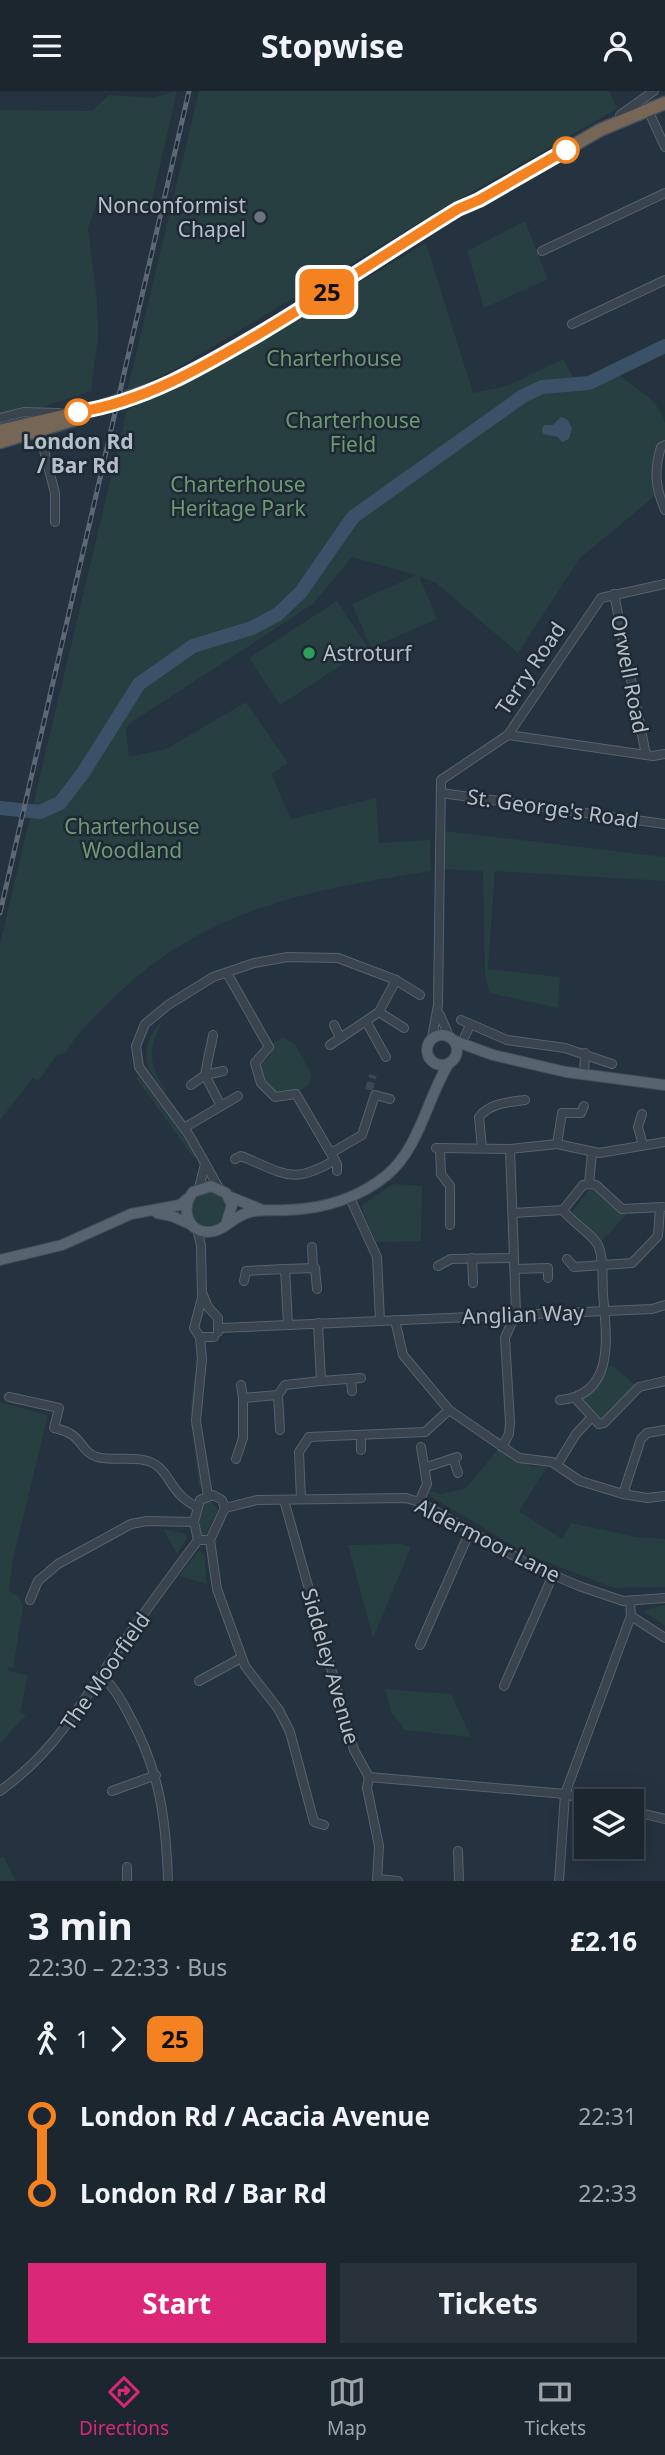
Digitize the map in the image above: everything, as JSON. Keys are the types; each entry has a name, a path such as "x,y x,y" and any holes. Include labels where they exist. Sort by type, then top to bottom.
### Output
{"highway":[{"path":"600,131 620,115 665,94"},
{"path":"0,442 72,421 92,410 177,380 246,342 409,242 427,236 453,221 479,200 600,131 665,103"},
{"path":"0,431 92,410"}],"main road":[{"path":"433,1094 433,1062 426,1051 432,1038 441,1034 493,1055 584,1075 665,1085"},
{"path":"150,1212 172,1216 206,1232 222,1227 242,1214 310,1208 350,1198 385,1176 403,1158 452,1060 452,1039"},
{"path":"433,1062 493,1055"},
{"path":"0,1260 62,1245 111,1221 180,1205 199,1188 219,1188 228,1196 265,1210"},
{"path":"222,1227 232,1213 228,1196"},
{"path":"188,1198 186,1211 195,1227"}],"street":[{"path":"620,115 654,91"},
{"path":"648,110 665,147"},
{"path":"542,251 665,193"},
{"path":"572,324 665,280"},
{"path":"0,418 24,412 70,413"},
{"path":"39,431 54,489 55,522"},
{"path":"665,445 661,447 655,468 658,493 665,510"},
{"name":"Terry Road","path":"441,793 443,777 508,735 599,600 614,594 665,584"},
{"name":"Orwell Road","path":"614,594 646,755"},
{"path":"508,735 646,755 665,754"},
{"path":"432,1038 438,1005 441,793"},
{"name":"St. George's Road","path":"441,793 665,824"},
{"path":"219,1188 184,1128 143,1075 136,1057 138,1038 145,1024 193,988 227,972 254,963 304,955 338,958 396,980 420,995"},
{"path":"227,972 269,1047 255,1063 254,1069 261,1083 275,1097 296,1094 333,1157 337,1171"},
{"path":"330,1045 367,1023 379,1012 396,980"},
{"path":"438,1005 452,1039"},
{"path":"379,1012 404,1028"},
{"path":"461,1020 507,1040 585,1053 612,1064"},
{"path":"367,1023 386,1057"},
{"path":"334,1025 340,1037"},
{"path":"465,1036 470,1025"},
{"path":"213,1035 205,1075 221,1106"},
{"path":"584,1075 585,1053"},
{"path":"191,1084 205,1075 223,1071"},
{"path":"235,1159 241,1156 284,1175 314,1172 362,1135 372,1092 390,1099"},
{"path":"184,1128 238,1096"},
{"path":"482,1148 479,1117 483,1112 505,1103 525,1100"},
{"path":"557,1144 562,1113 581,1113 584,1106"},
{"path":"642,1114 638,1126 643,1145"},
{"path":"450,1225 450,1186 441,1174 438,1148 510,1149 557,1144 592,1153 665,1142"},
{"path":"502,1447 509,1434 505,1338 516,1313 510,1149"},
{"path":"589,1184 592,1153"},
{"path":"199,1188 205,1164"},
{"path":"314,1172 316,1182"},
{"path":"513,1213 563,1210 583,1185 589,1184 596,1185 622,1209 662,1207 659,1234 634,1261 575,1267 567,1259"},
{"path":"350,1198 377,1257 380,1321"},
{"path":"560,1399 575,1398 602,1372 606,1347 601,1265 597,1244 563,1210"},
{"path":"195,1227 202,1257 202,1290 194,1328 200,1337 202,1359 196,1421 208,1496"},
{"path":"202,1257 210,1238 222,1227"},
{"path":"312,1247 317,1289"},
{"path":"472,1258 473,1283"},
{"path":"438,1266 451,1259 514,1258"},
{"path":"244,1281 243,1268 313,1267"},
{"path":"515,1269 548,1268 548,1278"},
{"path":"285,1269 288,1324"},
{"path":"202,1290 212,1313 218,1318 220,1328 202,1359"},
{"name":"Anglian Way","path":"318,1323 652,1309 665,1305"},
{"path":"198,1315 212,1313"},
{"path":"395,1320 403,1355 449,1410 502,1447 519,1458 557,1465 580,1481 623,1494 647,1498 665,1496"},
{"path":"220,1328 318,1323 321,1381"},
{"path":"200,1337 214,1337"},
{"path":"280,1430 278,1395 285,1385 361,1378"},
{"path":"351,1379 352,1391"},
{"path":"575,1398 599,1424 604,1423 639,1387 665,1381"},
{"path":"236,1459 243,1438 242,1385"},
{"path":"243,1398 278,1395"},
{"path":"9,1397 59,1408 54,1428 70,1431 93,1456 153,1463 162,1471 177,1494 197,1507"},
{"path":"301,1499 299,1452 309,1437 425,1432 449,1410"},
{"path":"557,1465 576,1434 592,1417"},
{"path":"623,1494 641,1439 647,1433 665,1430"},
{"path":"361,1450 362,1436"},
{"path":"419,1502 427,1484 427,1467 421,1447"},
{"path":"427,1467 456,1459 458,1473"},
{"path":"208,1496 197,1507 194,1523 198,1540 210,1540"},
{"path":"208,1496 218,1497 225,1508 210,1540 216,1589 241,1658 285,1721 314,1822 324,1825"},
{"name":"Aldermoor Lane","path":"225,1508 252,1501 301,1499 387,1497 419,1502 552,1575 609,1598 631,1602 665,1598"},
{"name":"Siddeley Avenue","path":"284,1500 354,1748 369,1777"},
{"path":"30,1599 38,1581 58,1564 131,1524 147,1521 194,1523"},
{"path":"420,1645 470,1531"},
{"name":"The Moorfield","path":"0,1791 28,1769 62,1734 198,1540"},
{"path":"504,1686 552,1575"},
{"path":"559,1881 565,1794 631,1616 631,1602"},
{"path":"631,1616 665,1637"},
{"path":"199,1681 241,1658"},
{"path":"101,1676 111,1685 134,1724 156,1775 165,1814 168,1881"},
{"path":"112,1791 156,1775"},
{"path":"398,1881 377,1880 379,1846 367,1789 369,1777 574,1797"},
{"path":"644,1814 665,1819"},
{"path":"458,1851 459,1881"},
{"path":"127,1867 127,1881"}],"green space":[{"path":"177,91 149,214 97,202 88,229 97,301 98,337 91,391 0,421 0,110 92,111 109,95 152,98"},
{"path":"199,91 609,91 617,109 442,209 172,371 127,391"},
{"path":"525,221 548,279 484,308 467,251"},
{"name":"Charterhouse Heritage Park","path":"426,243 473,393 507,386 563,359 577,384 610,368 652,400 665,423 665,444 655,496 580,558 518,653 436,583 419,576 437,619 371,648 352,604 416,575 352,557 313,604 132,722 126,728 129,757 166,749 246,702 288,763 271,774 291,819 376,798 379,843 430,840 431,871 300,896 220,924 183,944 146,969 111,1000 81,1031 66,1052 56,1056 38,1081 33,1078 0,1120 0,944 127,410 244,351"},
{"name":"Astroturf","path":"337,601 368,648 280,705 249,658"},
{"path":"443,831 665,857 665,881 495,871 488,969 560,977 558,1008 490,993 485,977 483,871 443,869"},
{"path":"163,1020 154,1041 152,1058 157,1075 169,1095 153,1077 146,1058 149,1040"},
{"path":"283,1038 295,1044 312,1075 309,1085 297,1092 294,1089 277,1094 265,1082 258,1066 271,1055 269,1045"},
{"path":"139,1076 197,1156 193,1157 136,1078"},
{"path":"393,1184 422,1186 421,1241 376,1242 361,1206"},
{"path":"589,1190 596,1191 626,1215 601,1242 571,1213"},
{"path":"209,1191 222,1196 227,1209 222,1222 209,1227 196,1222 191,1209 196,1196"},
{"path":"197,1351 200,1356 193,1424 202,1486 199,1486 190,1414"},
{"path":"611,1365 635,1385 601,1419 583,1401 584,1396"},
{"path":"0,1402 48,1415 13,1559 9,1591 19,1597 23,1606 13,1668 9,1667 8,1671 28,1675 20,1713 26,1715 0,1743"},
{"path":"498,1449 532,1467 548,1466 519,1511 562,1539 571,1523 637,1537 665,1539 665,1587 614,1588 529,1555 430,1496 429,1491 441,1494 466,1488"},
{"path":"211,1501 218,1510 204,1537 200,1534 200,1511 204,1502"},
{"path":"163,1529 186,1534 187,1539 177,1554"},
{"path":"400,1544 411,1547 373,1638 348,1545"},
{"path":"198,1551 204,1554 207,1584 179,1576"},
{"path":"665,1605 665,1626 643,1611"},
{"path":"385,1689 451,1694 471,1737 405,1730 391,1712"},
{"path":"3,1856 16,1881 0,1881 0,1858"}],"water":[{"path":"561,417 567,419 572,428 569,439 562,442 558,437 543,434 542,430 544,425 553,425"}],"waterway":[{"path":"0,808 40,812 60,803 83,773 139,684 193,646 252,628 278,614 301,592 353,517 523,396 542,387 589,383 665,346"}],"tunnel":[{"path":"369,1090 373,1075"}],"railway":[{"path":"0,913 189,91"}],"bus line":[{"name":"25","path":"78,412 127,399 177,380 291,315 409,242 424,229 566,150"}],"place":[{"name":"Nonconformist Chapel","path":"260,217"},
{"name":"London Rd / Bar Rd","path":"78,412"},
{"name":"Astroturf","path":"309,653"}],"park label":[{"name":"Charterhouse","path":"334,358"},
{"name":"Charterhouse Field","path":"353,432"},
{"name":"Charterhouse Woodland","path":"132,838"}]}
